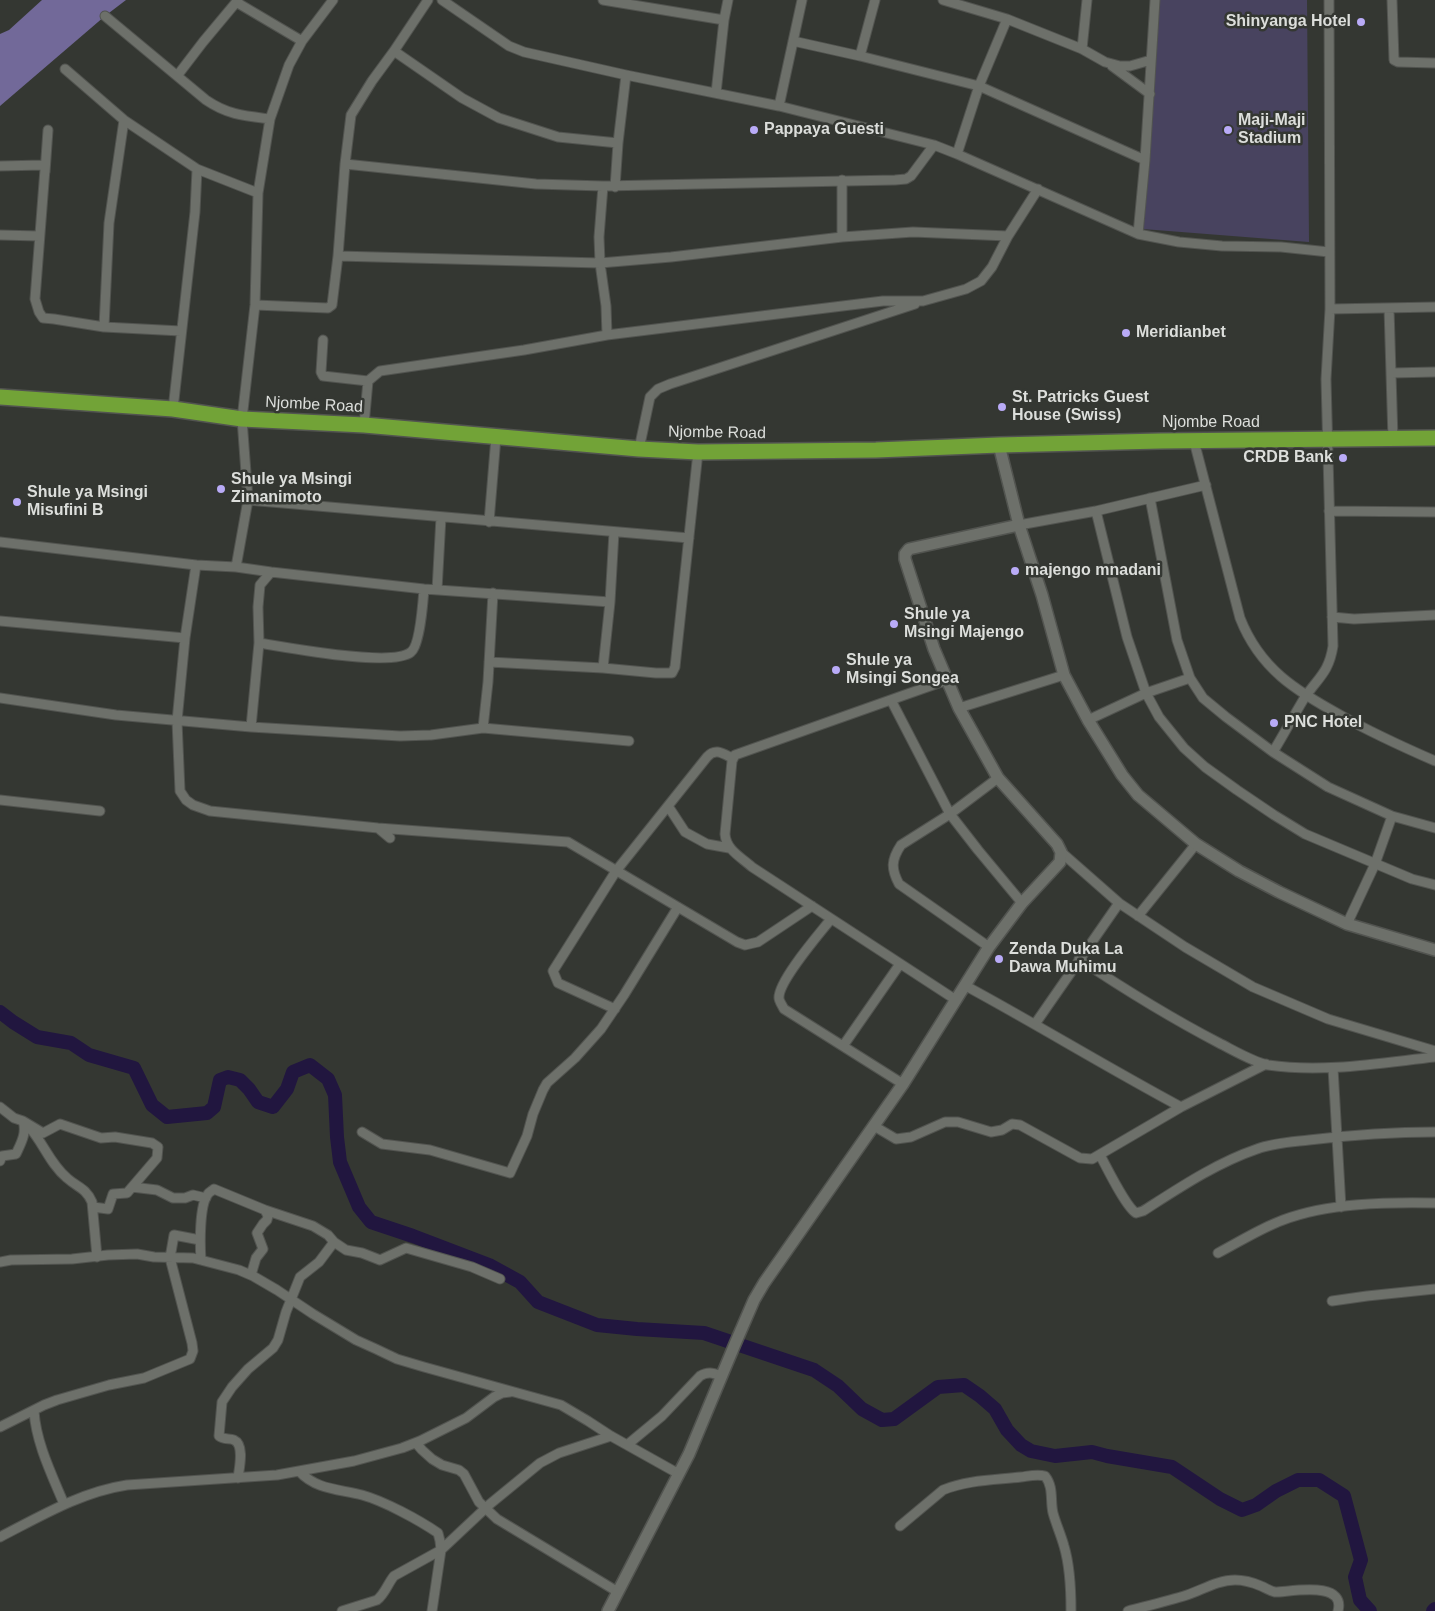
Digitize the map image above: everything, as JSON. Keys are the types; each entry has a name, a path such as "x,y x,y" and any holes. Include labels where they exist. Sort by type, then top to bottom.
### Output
{"highway":[{"name":"Njombe Road","path":"0,397 173,409 242,419 364,425 639,449 698,452 876,450 999,445 1194,441 1435,438"}],"street":[{"path":"236,567 248,500 242,419 255,305 258,193 270,119 289,64 302,41 333,0"},
{"path":"255,305 330,307 338,256 351,115 428,0"},
{"path":"442,0 508,46 524,52 779,106 934,145 1138,234 1179,242 1222,246 1281,247 1329,252"},
{"path":"603,0 724,20"},
{"path":"716,93 728,0"},
{"path":"779,106 802,0"},
{"path":"860,56 875,0"},
{"path":"943,0 1007,19 1082,50 1106,62 1150,94"},
{"path":"1082,50 1088,0"},
{"path":"1138,234 1146,160 1155,0"},
{"path":"1273,752 1306,696 1319,680 1330,660 1332,646 1326,439 1326,379 1330,309 1329,0"},
{"path":"1392,0 1394,60 1398,62 1435,63"},
{"path":"178,76 237,1 302,41"},
{"path":"105,16 217,107 234,114 270,119"},
{"path":"957,154 979,86 1007,19"},
{"path":"793,41 979,86 1146,160"},
{"path":"394,51 462,98 500,118 558,137 618,143"},
{"path":"1106,62 1120,66 1130,66 1151,60"},
{"path":"65,69 124,120 196,169 258,193"},
{"path":"615,186 626,75"},
{"path":"104,327 109,223 124,120"},
{"path":"48,130 35,298 39,312 43,318 104,327 181,331"},
{"path":"345,164 536,184 603,186 906,179 915,172 934,145"},
{"path":"0,166 43,165 45,172"},
{"path":"173,409 196,212 196,169"},
{"path":"842,180 842,237"},
{"path":"603,186 599,237 607,335"},
{"path":"639,449 650,397 658,389 966,289 981,280 992,267 1008,236 1038,190"},
{"path":"338,256 600,263 671,257 842,237 913,232 1008,236"},
{"path":"0,235 39,236"},
{"path":"364,425 368,381 374,374 386,370 524,350 607,335 883,301 923,302"},
{"path":"1330,309 1435,307"},
{"path":"1389,308 1393,438"},
{"path":"323,340 321,372 323,376 368,381"},
{"path":"1391,373 1435,372"},
{"path":"489,522 496,437"},
{"path":"1194,441 1240,618 1248,636 1272,669 1306,696 1392,742 1435,761"},
{"path":"999,445 1019,525 1042,595 1064,675 1088,720 1122,775 1138,795 1196,844 1239,871 1279,892 1347,924 1435,950"},
{"path":"489,662 603,668 656,674 672,672 698,452"},
{"path":"608,1611 689,1454 754,1300 764,1283 903,1084 989,947 1022,903 1060,862 1060,848 1050,834 998,778 959,708 931,640 904,554 909,549 1019,525 1096,511 1206,485"},
{"path":"1150,498 1177,640 1190,678 1203,698 1273,752 1328,787 1392,816 1435,828"},
{"path":"248,500 689,538"},
{"path":"1096,511 1127,636 1146,693 1159,717 1184,748 1205,766 1274,815 1305,834 1412,879 1435,885"},
{"path":"1329,511 1435,512"},
{"path":"437,590 441,517"},
{"path":"603,668 610,602 614,532"},
{"path":"0,542 424,589 610,602"},
{"path":"196,565 185,638 177,721 180,791 186,800 193,804 210,811 378,828 568,842 678,908 737,942 745,944 758,942 812,906"},
{"path":"251,727 259,643 258,607 260,585 271,572"},
{"path":"259,643 314,652 376,658 404,656 412,652 415,646 424,589"},
{"path":"483,728 488,682 493,593"},
{"path":"1332,617 1354,619 1435,615"},
{"path":"0,621 185,638"},
{"path":"959,708 1064,675"},
{"path":"1088,720 1146,693 1190,678"},
{"path":"947,680 739,753 732,758 725,834 729,848 752,867 956,1000"},
{"path":"0,698 116,715 251,727 400,736 438,734 483,728 629,741"},
{"path":"891,700 950,814 1022,903"},
{"path":"615,1010 558,983 553,970 616,871 710,754 719,752 732,758"},
{"path":"989,947 899,884 893,872 896,852 901,845 950,814 998,778"},
{"path":"0,800 100,811"},
{"path":"668,806 685,832 707,844 729,848"},
{"path":"1347,924 1376,864 1392,816"},
{"path":"378,828 390,838"},
{"path":"1138,916 1196,844"},
{"path":"1061,852 1119,903 1185,947 1252,987 1328,1019 1435,1051"},
{"path":"1035,1024 1078,959 1119,903"},
{"path":"362,1132 382,1144 430,1150 510,1172 526,1136 542,1090 601,1029 615,1010 678,908"},
{"path":"831,919 792,970 779,998 784,1008 903,1084"},
{"path":"1078,959 1124,989 1199,1033 1236,1052 1266,1064 1333,1068 1435,1057"},
{"path":"843,1046 900,964"},
{"path":"966,986 1181,1107"},
{"path":"874,1126 896,1139 910,1137 945,1122 958,1122 991,1132 1002,1130 1012,1124 1020,1124 1080,1158 1092,1159 1181,1107 1266,1064"},
{"path":"1333,1068 1341,1206"},
{"path":"0,1107 14,1118 43,1133 60,1124 101,1138 115,1136 152,1143 158,1147 157,1158 126,1193 113,1194 108,1209 93,1207"},
{"path":"0,1161 2,1156 16,1154 25,1128 23,1121"},
{"path":"23,1121 31,1129 55,1166 67,1179 84,1189 89,1196 93,1207 97,1257"},
{"path":"1100,1155 1128,1203 1136,1213 1194,1179 1256,1149 1274,1144 1337,1137 1435,1132"},
{"path":"132,1187 157,1190 173,1198 185,1198 193,1195 206,1198"},
{"path":"202,1260 200,1240 203,1208 208,1194 214,1189 313,1226 328,1235 334,1242 346,1250 362,1253 380,1260 406,1248 472,1267 500,1279"},
{"path":"1218,1253 1282,1220 1341,1206 1435,1202"},
{"path":"251,1275 256,1258 263,1249 257,1233 262,1224 267,1220 266,1210"},
{"path":"0,1427 44,1405 69,1396 144,1378 190,1359 193,1351 192,1343 170,1258 174,1235 200,1240"},
{"path":"238,1478 240,1446 235,1440 223,1439 219,1436 222,1402 248,1369 274,1348 290,1299 300,1277 319,1262 334,1242"},
{"path":"0,1262 11,1260 72,1259 125,1254 193,1258 251,1275 356,1340 397,1359 560,1405 678,1474"},
{"path":"1332,1301 1435,1289"},
{"path":"627,1444 662,1416 700,1376 712,1372 722,1376"},
{"path":"0,1536 64,1504 91,1493 119,1486 299,1472 354,1461 402,1448 466,1418 494,1397 502,1393 513,1392"},
{"path":"34,1411 34,1422 42,1448 64,1504"},
{"path":"342,1611 377,1600 382,1596 394,1576 441,1550 540,1463 560,1453 611,1436"},
{"path":"416,1443 432,1459 464,1474 479,1502 497,1520 618,1592"},
{"path":"299,1472 312,1482 330,1489 362,1495 386,1504 438,1533 441,1550 432,1611"},
{"path":"900,1526 943,1490 951,1487 1000,1478 1045,1476 1049,1481 1053,1512 1065,1548 1072,1611"},
{"path":"1128,1611 1235,1580 1276,1592 1306,1589 1328,1592 1337,1600 1338,1611"}],"shaded area":[{"path":"42,0 126,0 0,106 0,34 9,30"},
{"name":"Maji-Maji Stadium","path":"1154,0 1307,0 1309,242 1143,229"}],"waterway":[{"path":"0,1012 37,1037 71,1043 89,1055 134,1068 152,1105 167,1117 207,1113 214,1107 220,1080 228,1077 240,1080 258,1102 273,1107 287,1089 293,1072 310,1065 328,1079 335,1095 340,1162 359,1207 371,1222 489,1265 520,1282 538,1302 597,1325 704,1333 814,1370 838,1386 862,1409 882,1420 894,1419 938,1387 964,1385 995,1409 1007,1430 1021,1445 1031,1451 1055,1456 1092,1452 1172,1467 1220,1499 1242,1510 1256,1505 1276,1491 1298,1480 1319,1480 1344,1496 1361,1560 1355,1577 1360,1600 1370,1611"}],"place":[{"name":"Shinyanga Hotel","path":"1361,22"},
{"name":"Pappaya Guesti","path":"754,130"},
{"name":"Maji-Maji Stadium","path":"1228,130"},
{"name":"Meridianbet","path":"1126,333"},
{"name":"St. Patricks Guest House (Swiss)","path":"1002,407"},
{"name":"CRDB Bank","path":"1343,458"},
{"name":"Shule ya Msingi Zimanimoto","path":"221,489"},
{"name":"Shule ya Msingi Misufini B","path":"17,502"},
{"name":"majengo mnadani","path":"1015,571"},
{"name":"Shule ya Msingi Majengo","path":"894,624"},
{"name":"Shule ya Msingi Songea","path":"836,670"},
{"name":"PNC Hotel","path":"1274,723"},
{"name":"Zenda Duka La Dawa Muhimu","path":"999,959"}]}
